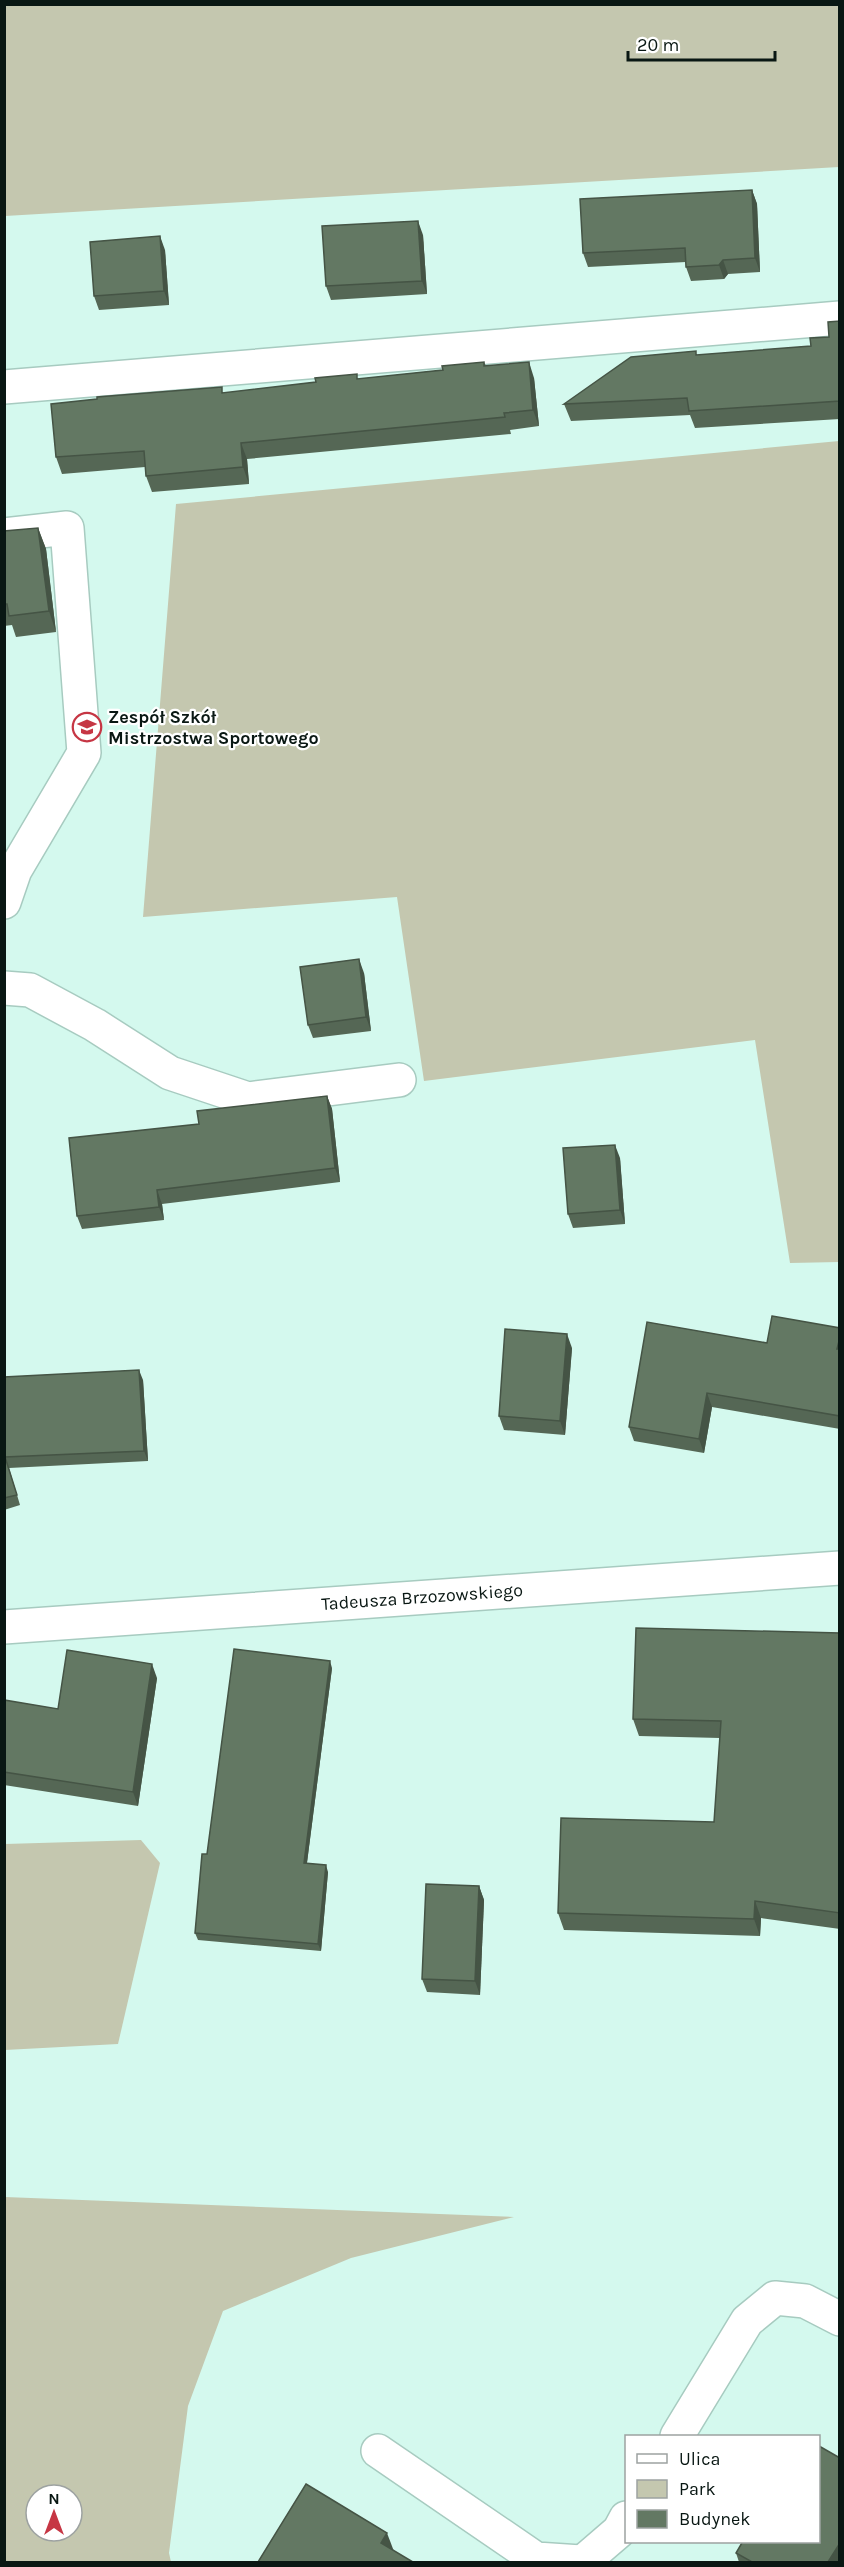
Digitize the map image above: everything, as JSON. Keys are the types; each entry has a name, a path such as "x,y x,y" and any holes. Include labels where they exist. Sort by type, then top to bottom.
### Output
{"street":[{"path":"4,387 840,318"},
{"path":"4,535 68,528 84,753 15,870 4,902"},
{"path":"4,988 30,990 95,1025 170,1073 248,1099 399,1080"},
{"name":"Tadeusza Brzozowskiego","path":"4,1627 840,1568"},
{"path":"678,2435 747,2321 775,2298 805,2301 840,2319"},
{"path":"378,2451 536,2559 582,2562 619,2531 625,2521"}],"green space":[{"path":"5,4 839,5 839,167 5,216"},
{"path":"839,441 839,1262 790,1263 755,1040 424,1081 397,897 143,917 176,504"},
{"path":"141,1840 160,1863 118,2044 5,2050 5,1844"},
{"path":"5,2197 514,2217 351,2258 223,2311 188,2406 169,2553 171,2562 5,2562"}],"building":[{"path":"752,190 755,258 723,260 719,265 686,267 685,248 583,253 580,199"},
{"path":"418,221 422,281 326,286 322,226"},
{"path":"160,236 164,291 94,296 90,242"},
{"path":"840,321 840,401 689,411 687,398 564,404 631,357 696,351 696,355 811,346 810,338 829,337 828,322"},
{"path":"484,362 484,366 529,362 533,410 504,413 505,417 241,443 243,467 146,476 144,451 56,457 51,404 97,399 97,397 222,387 222,393 316,382 315,378 357,374 357,379 443,370 442,366"},
{"path":"38,528 49,611 9,616 7,604 4,604 4,531"},
{"path":"359,959 366,1017 308,1025 300,967"},
{"path":"327,1096 335,1168 157,1190 159,1207 77,1216 69,1138 199,1124 197,1111"},
{"path":"615,1145 620,1210 568,1214 563,1148"},
{"path":"772,1316 840,1328 837,1349 840,1349 840,1416 707,1393 699,1439 629,1427 647,1322 767,1343"},
{"path":"505,1329 567,1334 560,1421 499,1416"},
{"path":"139,1370 144,1451 5,1457 17,1495 4,1498 4,1377"},
{"path":"636,1628 840,1633 840,1913 755,1901 754,1919 558,1913 561,1818 714,1822 721,1721 633,1719"},
{"path":"234,1649 330,1661 304,1863 326,1865 318,1944 195,1933 202,1854 207,1854"},
{"path":"67,1650 152,1664 133,1792 4,1772 4,1700 58,1709"},
{"path":"426,1884 479,1886 475,1981 422,1979"},
{"path":"820,2447 840,2458 840,2543 828,2562 752,2562 736,2553 742,2543 820,2543"},
{"path":"306,2484 387,2533 381,2543 413,2562 258,2562"}],"place":[{"name":"Zespół Szkół Mistrzostwa Sportowego","path":"87,727"}]}
